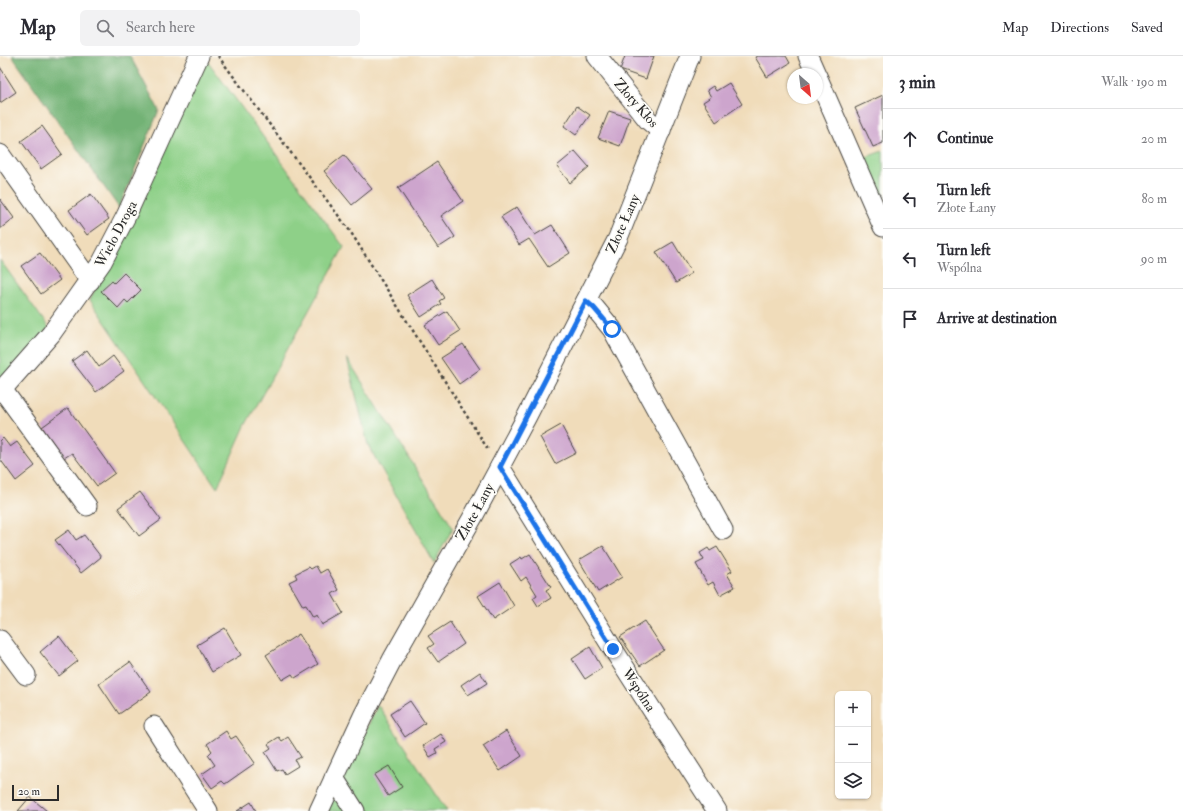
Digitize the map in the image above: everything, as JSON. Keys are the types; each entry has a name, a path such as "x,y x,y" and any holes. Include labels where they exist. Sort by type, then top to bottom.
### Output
{"street":[{"name":"Wielo Droga","path":"1,391 51,334 102,262 126,216 199,56"},
{"name":"Złoty Kłos","path":"597,56 648,120 661,131"},
{"name":"Złote Łany","path":"319,811 364,714 392,660 500,467 618,238 690,56"},
{"path":"808,56 814,68"},
{"path":"823,89 883,227"},
{"path":"0,154 90,281"},
{"path":"586,301 612,329 723,530"},
{"path":"1,391 87,506"},
{"name":"Wspólna","path":"500,467 613,649 717,811"},
{"path":"0,640 26,675"},
{"path":"154,726 208,811"},
{"path":"334,778 355,811"}],"path":[{"path":"218,56 350,231 500,467"}],"green space":[{"path":"12,56 130,56 159,110 119,208"},
{"path":"199,56 204,56 344,247 245,426 217,488 90,300"},
{"path":"883,151 883,219 857,160"},
{"path":"0,260 49,328 0,382"},
{"path":"347,358 453,528 434,563 368,445"},
{"path":"378,705 447,811 327,811"}],"building":[{"path":"625,56 654,56 646,79 620,70"},
{"path":"786,56 790,63 767,77 755,57"},
{"path":"0,67 16,92 0,103"},
{"path":"729,83 742,104 716,122 703,102 711,97 707,90 713,86 716,91"},
{"path":"883,95 883,143 873,147 855,108"},
{"path":"577,106 590,115 576,135 564,126"},
{"path":"609,111 630,118 620,146 598,138"},
{"path":"42,126 62,154 41,169 21,141"},
{"path":"575,151 589,167 570,183 557,166"},
{"path":"344,155 372,189 352,205 324,171"},
{"path":"437,162 463,201 441,216 455,237 438,248 398,188"},
{"path":"91,194 109,219 87,235 69,210"},
{"path":"0,199 14,218 0,229"},
{"path":"517,207 535,235 552,225 570,253 548,267 529,239 519,245 501,217"},
{"path":"673,242 692,273 676,283 656,252"},
{"path":"40,253 60,280 41,294 21,266"},
{"path":"124,273 141,290 128,303 125,300 118,308 101,291 112,281 114,283"},
{"path":"432,279 444,298 439,301 441,304 421,317 407,295"},
{"path":"447,311 460,331 438,345 425,325"},
{"path":"463,344 480,369 459,384 441,358"},
{"path":"87,350 99,367 113,356 124,371 96,392 72,361"},
{"path":"68,408 115,473 97,486 72,453 64,458 42,427"},
{"path":"561,425 576,453 555,464 540,437"},
{"path":"3,438 10,447 17,442 35,466 16,481 0,459 0,441"},
{"path":"140,492 161,520 139,536 118,508"},
{"path":"69,530 76,540 84,535 101,557 81,573 55,540"},
{"path":"603,546 622,577 598,592 579,560"},
{"path":"717,547 732,571 727,574 735,587 720,595 713,582 708,585 696,564 704,560 700,553 708,548 710,551"},
{"path":"530,554 551,587 546,590 551,598 538,606 533,598 537,595 526,577 521,581 510,564 521,557 522,559"},
{"path":"316,566 320,573 327,569 339,590 332,594 343,613 322,625 317,615 313,617 306,605 303,606 289,582 297,578 295,574 309,567 311,569"},
{"path":"500,582 514,606 493,620 478,596"},
{"path":"645,621 664,650 640,666 620,637"},
{"path":"450,622 464,644 438,662 428,648 434,644 428,636"},
{"path":"225,628 241,655 212,672 197,645"},
{"path":"299,634 318,664 295,678 292,674 282,680 266,655"},
{"path":"59,636 78,661 59,676 40,652"},
{"path":"590,647 602,668 585,679 572,659"},
{"path":"130,662 151,692 119,714 99,684"},
{"path":"480,672 487,683 468,695 461,685"},
{"path":"410,701 425,723 405,737 390,714"},
{"path":"226,731 231,739 236,736 255,763 225,784 222,781 212,788 202,774 215,765 208,755 212,751 207,744"},
{"path":"506,731 522,756 500,771 483,746"},
{"path":"441,734 446,742 435,749 437,753 430,757 423,746"},
{"path":"279,737 282,741 288,737 301,757 295,760 298,766 285,774 282,769 277,771 265,752 271,748 268,744"},
{"path":"389,766 402,787 388,796 374,775"},
{"path":"30,797 47,811 18,811"},
{"path":"251,802 256,811 237,811"}],"route":[{"path":"612,329 586,301 500,467 613,649"}]}
